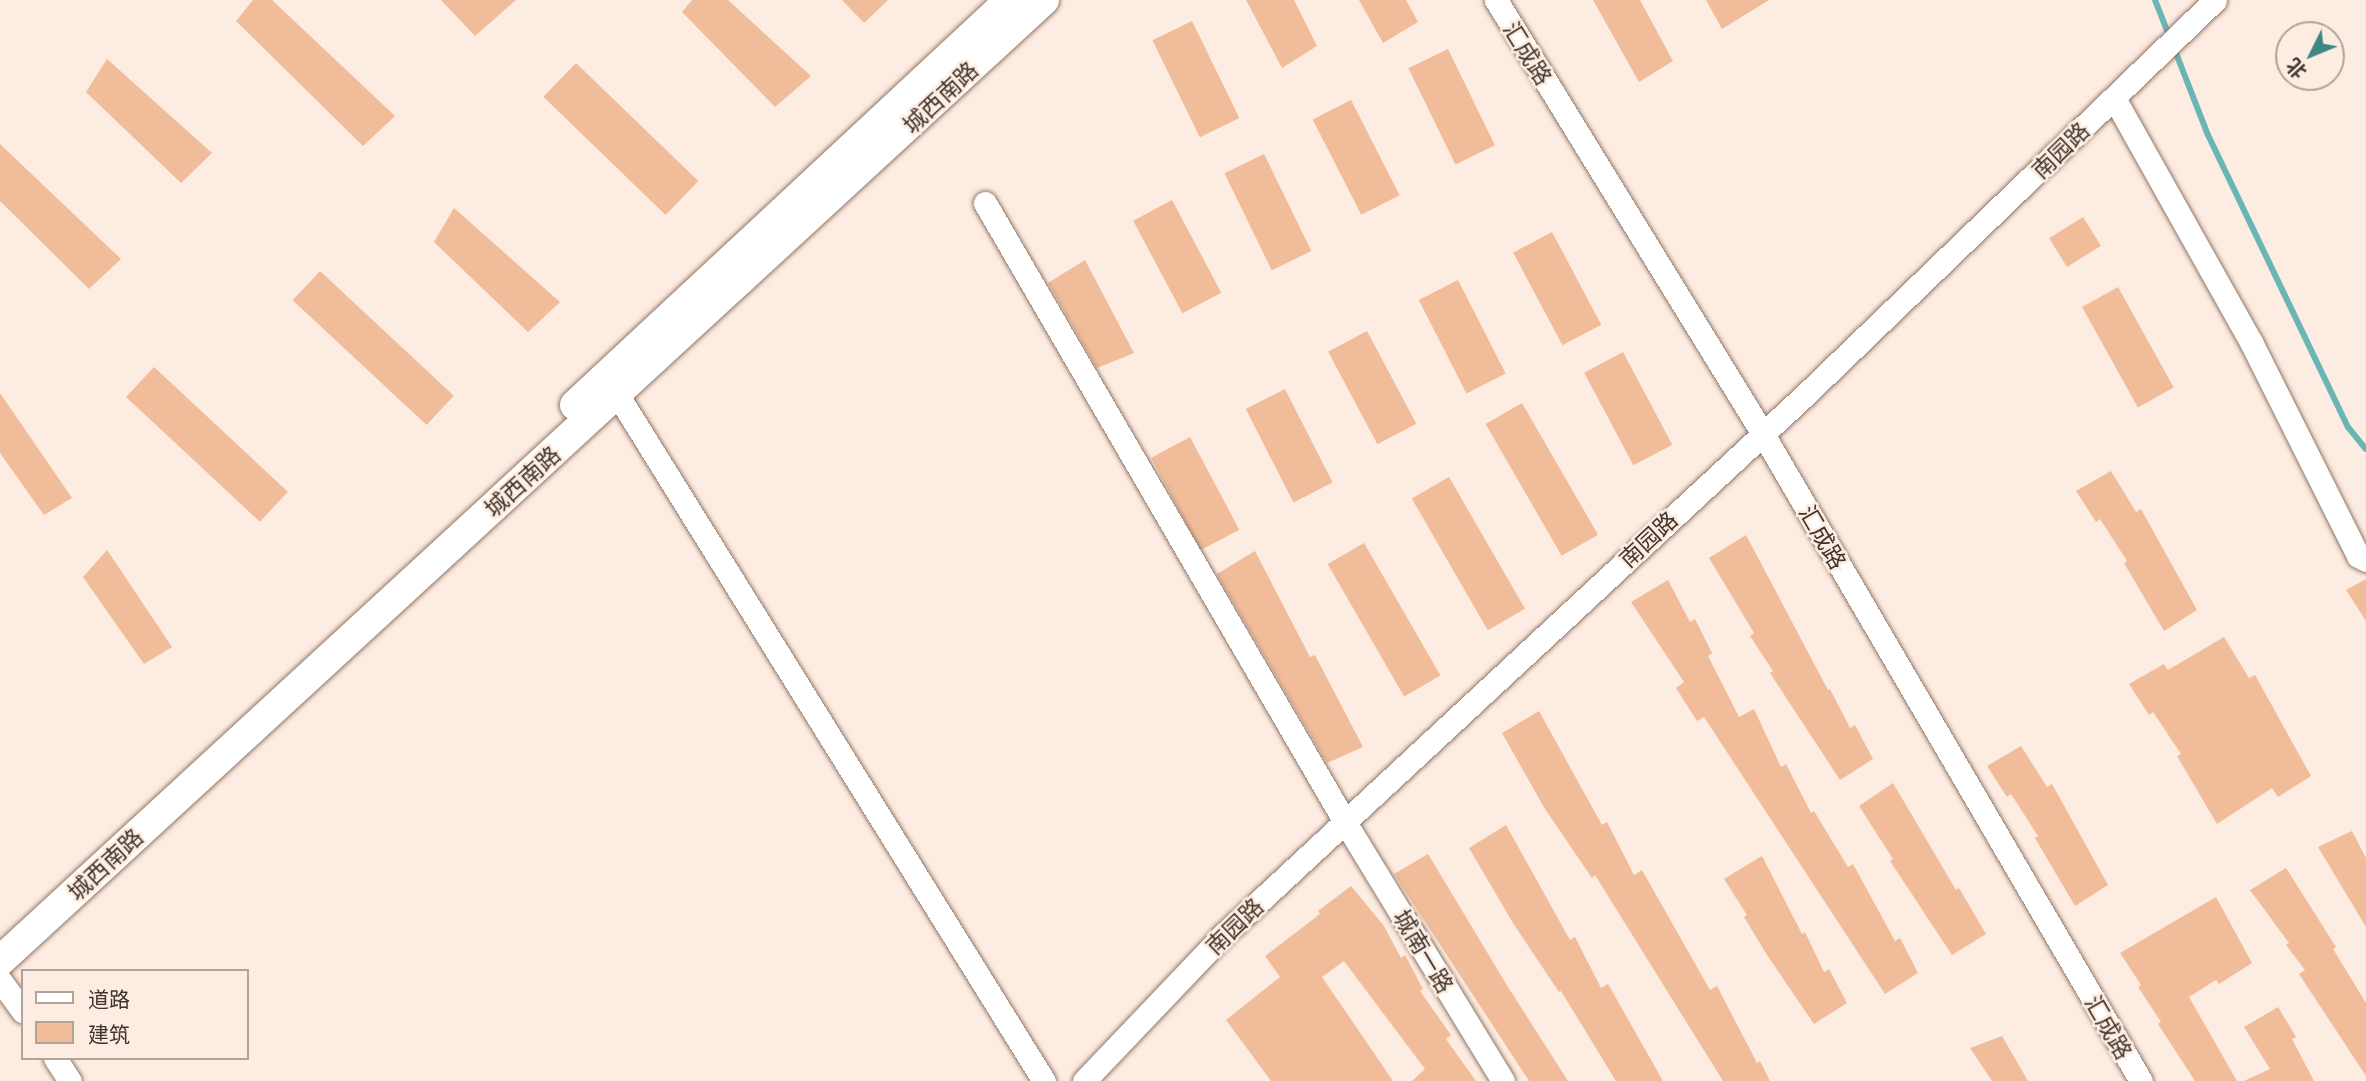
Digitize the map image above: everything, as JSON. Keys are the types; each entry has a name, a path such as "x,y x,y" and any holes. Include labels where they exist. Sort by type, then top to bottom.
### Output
{"main road":[{"name":"城西南路","path":"0,933 1010,0"},
{"name":"城西南路","path":"0,961 1044,0"}],"street":[{"name":"汇成路","path":"1496,0 1763,434 2141,1081"},
{"name":"南园路","path":"1084,1081 1222,936 1763,434 2215,0"},
{"path":"2121,91 2358,556 2366,559"},
{"name":"城南一路","path":"985,203 1345,822 1503,1081"},
{"path":"617,394 1044,1081"},
{"path":"0,980 21,1010"},
{"path":"56,1060 70,1081"}],"building":[{"path":"253,0 272,0 395,116 363,146 236,21"},
{"path":"441,0 516,0 475,36"},
{"path":"692,0 728,0 811,76 775,107 682,12"},
{"path":"842,0 888,0 864,23"},
{"path":"1246,0 1294,0 1317,46 1282,68"},
{"path":"1359,0 1406,0 1418,22 1383,43"},
{"path":"1593,0 1640,0 1673,61 1639,82"},
{"path":"1706,0 1769,0 1722,29"},
{"path":"1192,21 1239,118 1200,137 1152,40"},
{"path":"1448,49 1495,145 1455,164 1408,68"},
{"path":"107,59 212,153 181,183 86,92"},
{"path":"576,63 698,181 666,215 543,97"},
{"path":"1351,100 1400,195 1361,215 1313,120"},
{"path":"0,144 121,259 89,289 0,201"},
{"path":"1264,154 1311,251 1272,270 1224,173"},
{"path":"1172,200 1221,293 1182,313 1133,221"},
{"path":"454,208 560,302 528,332 434,242"},
{"path":"2083,217 2101,246 2067,267 2049,238"},
{"path":"1552,232 1601,325 1562,345 1513,253"},
{"path":"1085,260 1134,353 1097,368 1048,283"},
{"path":"320,271 454,396 427,425 293,300"},
{"path":"1458,280 1506,374 1466,394 1419,300"},
{"path":"2118,287 2174,388 2138,407 2082,307"},
{"path":"1367,331 1416,424 1377,444 1328,352"},
{"path":"1623,352 1672,445 1633,465 1584,373"},
{"path":"154,367 288,492 260,522 126,397"},
{"path":"1285,389 1333,483 1293,503 1246,409"},
{"path":"0,393 72,498 44,515 0,453"},
{"path":"1522,403 1598,535 1562,556 1486,424"},
{"path":"1190,437 1239,530 1200,550 1151,458"},
{"path":"2111,471 2136,512 2141,509 2197,610 2164,631 2124,563 2127,561 2100,519 2096,522 2076,491"},
{"path":"1449,477 1525,609 1488,630 1412,498"},
{"path":"1746,535 1828,690 1830,689 1850,728 1855,725 1873,759 1840,780 1770,673 1773,671 1750,636 1754,633 1709,558"},
{"path":"1364,543 1440,676 1404,697 1328,564"},
{"path":"107,550 172,647 144,664 83,577"},
{"path":"1255,551 1310,657 1315,655 1363,747 1327,763 1217,574"},
{"path":"2366,579 2366,621 2346,590"},
{"path":"1668,580 1690,622 1695,619 1712,653 1708,656 1739,717 1754,709 1781,767 1786,764 1811,813 1814,811 1848,867 1853,864 1895,941 1900,938 1918,973 1885,994 1704,717 1697,721 1676,688 1684,682 1631,602"},
{"path":"2224,637 2249,678 2255,675 2311,776 2278,797 2272,788 2217,824 2177,756 2181,754 2153,712 2149,715 2129,684 2164,664 2168,670"},
{"path":"1539,711 1602,825 1607,822 1634,875 1642,870 1710,990 1717,986 1757,1063 1760,1061 1770,1081 1723,1081 1595,875 1592,878 1545,809 1502,733"},
{"path":"2021,746 2047,787 2052,784 2108,885 2075,906 2035,838 2038,836 2011,794 2007,797 1987,766"},
{"path":"1893,783 1956,890 1959,888 1986,934 1952,955 1890,861 1893,859 1859,806"},
{"path":"1506,825 1570,940 1575,937 1601,988 1608,984 1663,1081 1616,1081 1561,991 1559,992 1513,923 1469,848"},
{"path":"2352,831 2366,858 2366,927 2318,847"},
{"path":"1428,854 1568,1081 1529,1081 1394,874"},
{"path":"1762,856 1802,934 1805,932 1824,972 1829,969 1847,1003 1814,1024 1767,955 1744,917 1747,915 1724,879"},
{"path":"2286,868 2336,947 2333,949 2366,1003 2366,1076 2299,974 2305,970 2286,945 2289,943 2250,890"},
{"path":"1351,886 1384,926 1401,958 1405,955 1423,989 1420,991 1451,1035 1446,1039 1476,1081 1412,1081 1425,1069 1344,961 1322,977 1393,1081 1271,1081 1226,1020 1280,977 1265,956 1320,914 1318,911"},
{"path":"2216,897 2252,963 2219,984 2216,980 2189,997 2237,1081 2195,1081 2158,1024 2161,1022 2120,953"},
{"path":"2278,1007 2296,1037 2292,1039 2314,1081 2244,1081 2270,1069 2244,1027"},
{"path":"2002,1036 2028,1081 1992,1081 1970,1048"}],"waterway":[{"path":"2155,0 2170,38"},
{"path":"2174,48 2208,135 2348,427 2366,449"}]}
